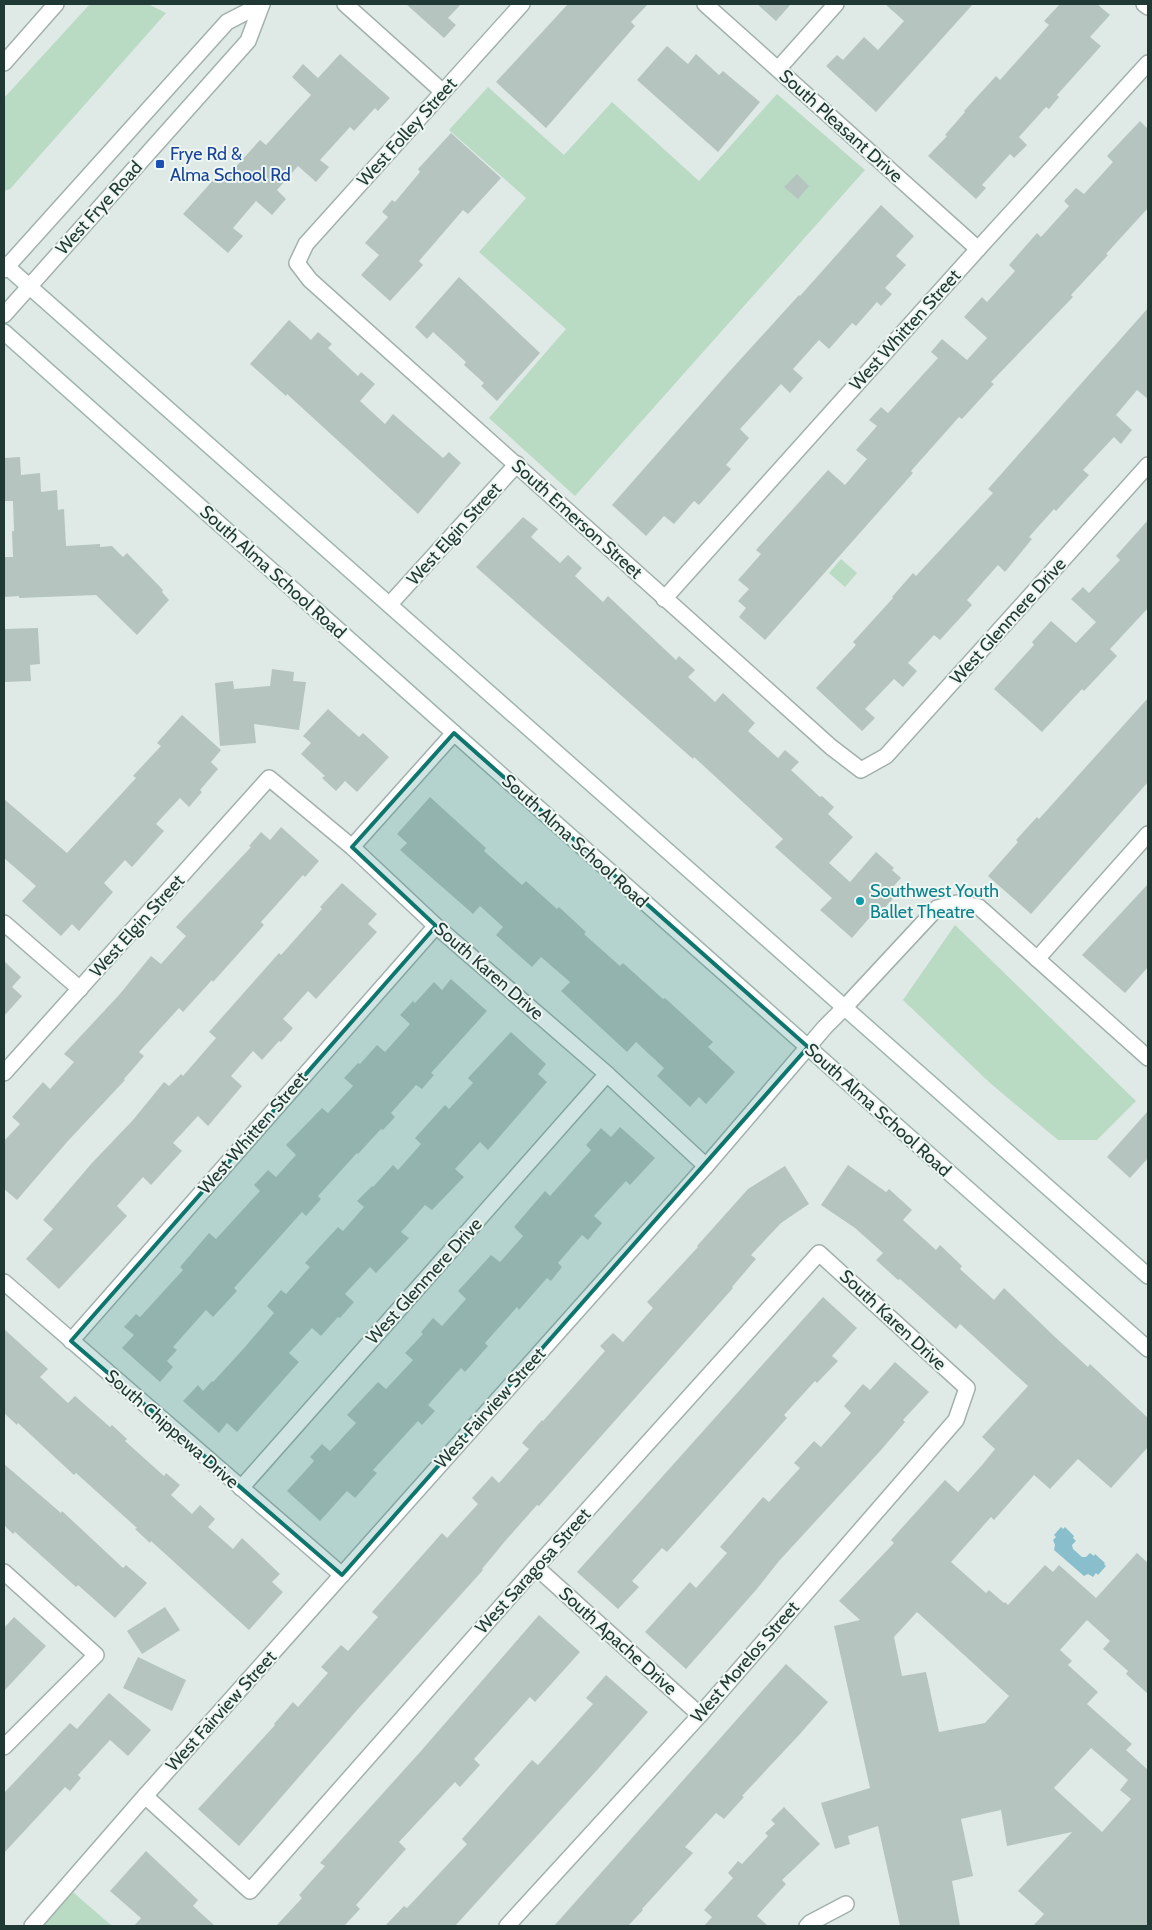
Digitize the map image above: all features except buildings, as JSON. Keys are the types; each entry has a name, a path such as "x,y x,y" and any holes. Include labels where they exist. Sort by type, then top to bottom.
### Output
{"street":[{"path":"4,63 56,4"},
{"name":"West Frye Road","path":"5,267 227,22 262,4"},
{"name":"West Frye Road","path":"4,315 248,41 262,4"},
{"path":"345,4 443,92"},
{"name":"West Folley Street","path":"297,263 306,244 522,4"},
{"name":"South Pleasant Drive","path":"705,4 978,249"},
{"path":"778,70 836,4"},
{"path":"1144,4 1148,7"},
{"name":"West Whitten Street","path":"664,598 1148,63"},
{"name":"South Emerson Street","path":"297,263 310,280 831,747 861,770"},
{"path":"5,267 29,286 390,604 1148,1276"},
{"name":"South Alma School Road","path":"4,332 1148,1349"},
{"name":"West Elgin Street","path":"390,604 517,464"},
{"name":"West Glenmere Drive","path":"861,770 886,756 1148,465"},
{"path":"352,847 454,733"},
{"name":"West Elgin Street","path":"4,1073 269,778"},
{"name":"South Karen Drive","path":"269,778 352,847 436,926 607,1074 706,1166"},
{"path":"1148,834 1037,959 1148,1058"},
{"name":"West Fairview Street","path":"32,1926 145,1796 706,1166 825,1026 937,908 957,903 979,907 1037,959"},
{"path":"4,923 80,989"},
{"name":"West Whitten Street","path":"71,1341 436,926"},
{"name":"West Glenmere Drive","path":"241,1488 607,1074"},
{"name":"South Karen Drive","path":"819,1253 967,1388"},
{"name":"West Saragosa Street","path":"145,1796 250,1891 536,1567 819,1253"},
{"name":"South Chippewa Drive","path":"4,1282 342,1575"},
{"name":"West Morelos Street","path":"507,1926 700,1715 956,1420 967,1388"},
{"name":"South Apache Drive","path":"536,1567 700,1715"},
{"path":"4,1572 96,1655 4,1747"},
{"path":"807,1926 846,1904"}],"highlighted area":[{"path":"454,733 808,1047 342,1575 71,1341 436,926 352,847"}],"green space":[{"path":"90,4 148,4 166,13 10,189 4,191 4,98"},
{"path":"488,87 564,155 612,102 699,181 777,94 865,170 575,496 489,418 566,329 479,252 526,198 449,130"},
{"path":"841,559 857,573 845,587 829,573"},
{"path":"955,925 1136,1101 1097,1140 1058,1140 990,1083 903,1000"},
{"path":"67,1887 112,1926 32,1926"}],"water":[{"path":"1061,1527 1063,1529 1065,1527 1074,1536 1073,1538 1076,1541 1072,1545 1073,1549 1082,1557 1086,1557 1090,1553 1094,1556 1095,1554 1105,1563 1106,1566 1098,1575 1096,1573 1093,1577 1088,1574 1084,1576 1054,1550 1053,1540 1056,1537 1054,1535"}],"place":[{"name":"Frye Rd & Alma School Rd","path":"160,164"},
{"name":"Southwest Youth Ballet Theatre","path":"860,901"}]}
